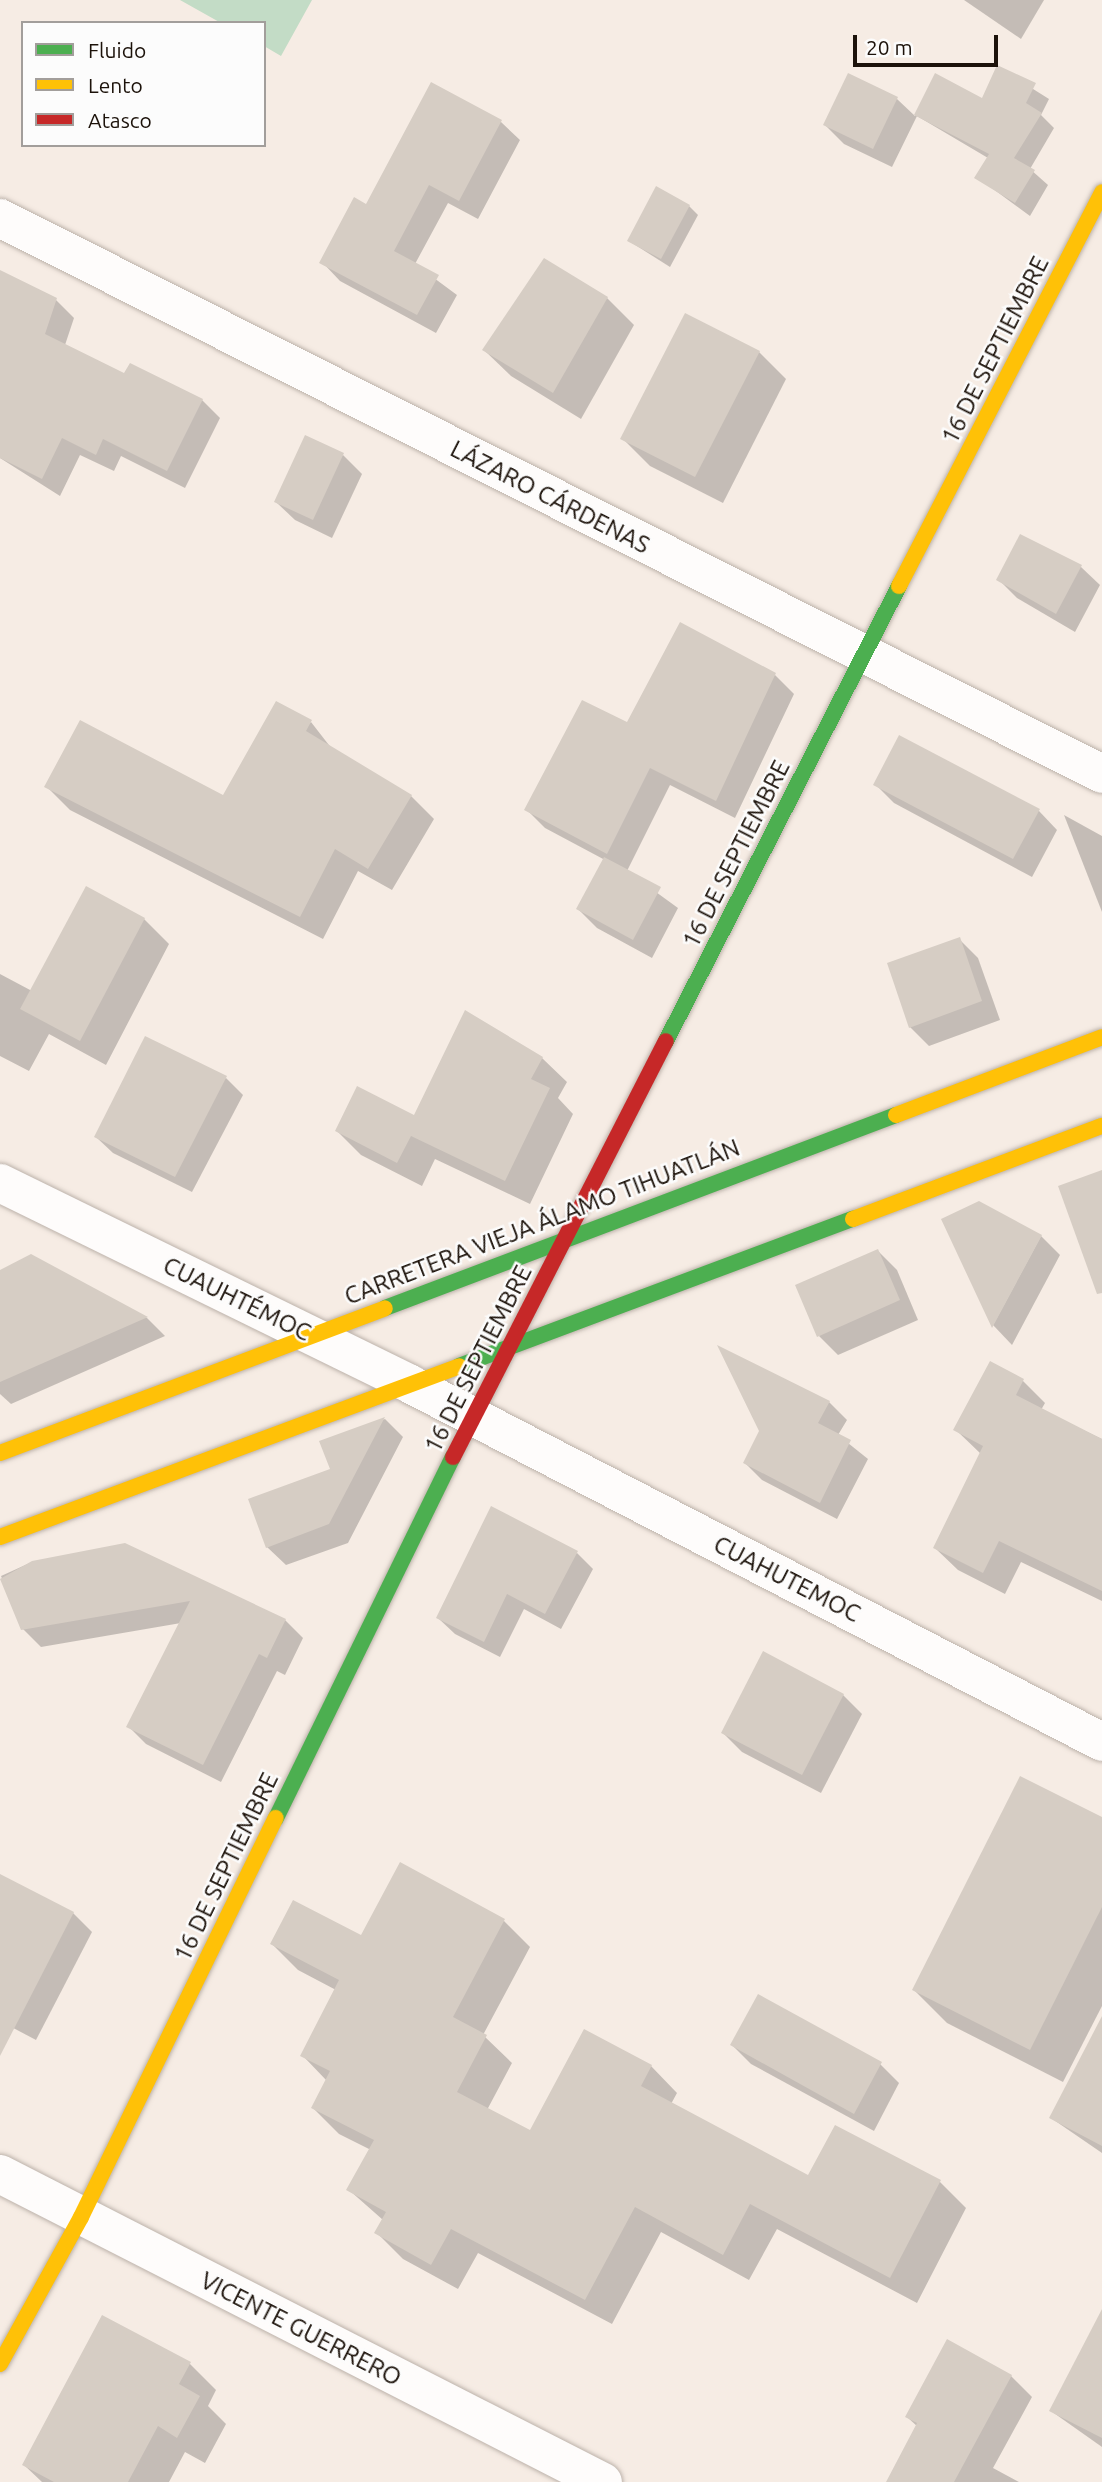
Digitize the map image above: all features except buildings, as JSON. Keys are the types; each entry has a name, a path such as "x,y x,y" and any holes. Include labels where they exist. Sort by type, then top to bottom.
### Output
{"street":[{"name":"16 DE SEPTIEMBRE","path":"0,2364 81,2217 473,1416 510,1349 565,1235 1102,192"},
{"name":"LÁZARO CÁRDENAS","path":"0,218 863,656 1102,774"},
{"name":"CARRETERA VIEJA ÁLAMO TIHUATLÁN","path":"0,1453 310,1336 565,1235 1102,1037"},
{"path":"0,1537 1102,1126"},
{"name":"CUAUHTÉMOC","path":"0,1183 473,1416"},
{"name":"CUAHUTEMOC","path":"473,1416 1102,1742"},
{"name":"VICENTE GUERRERO","path":"0,2174 603,2482"}],"green space":[{"path":"180,0 312,0 281,56 266,47 266,21 217,21"}],"traffic: fast":[{"path":"666,1041 899,586"},
{"path":"385,1308 896,1115"},
{"path":"459,1366 853,1219"},
{"path":"276,1818 453,1457"}],"traffic: slow":[{"path":"899,586 1102,192"},
{"path":"896,1115 1102,1037"},
{"path":"853,1219 1102,1126"},
{"path":"0,1453 385,1308"},
{"path":"0,1537 459,1366"},
{"path":"0,2364 81,2217 276,1818"}],"traffic: jam":[{"path":"453,1457 666,1041"}]}
